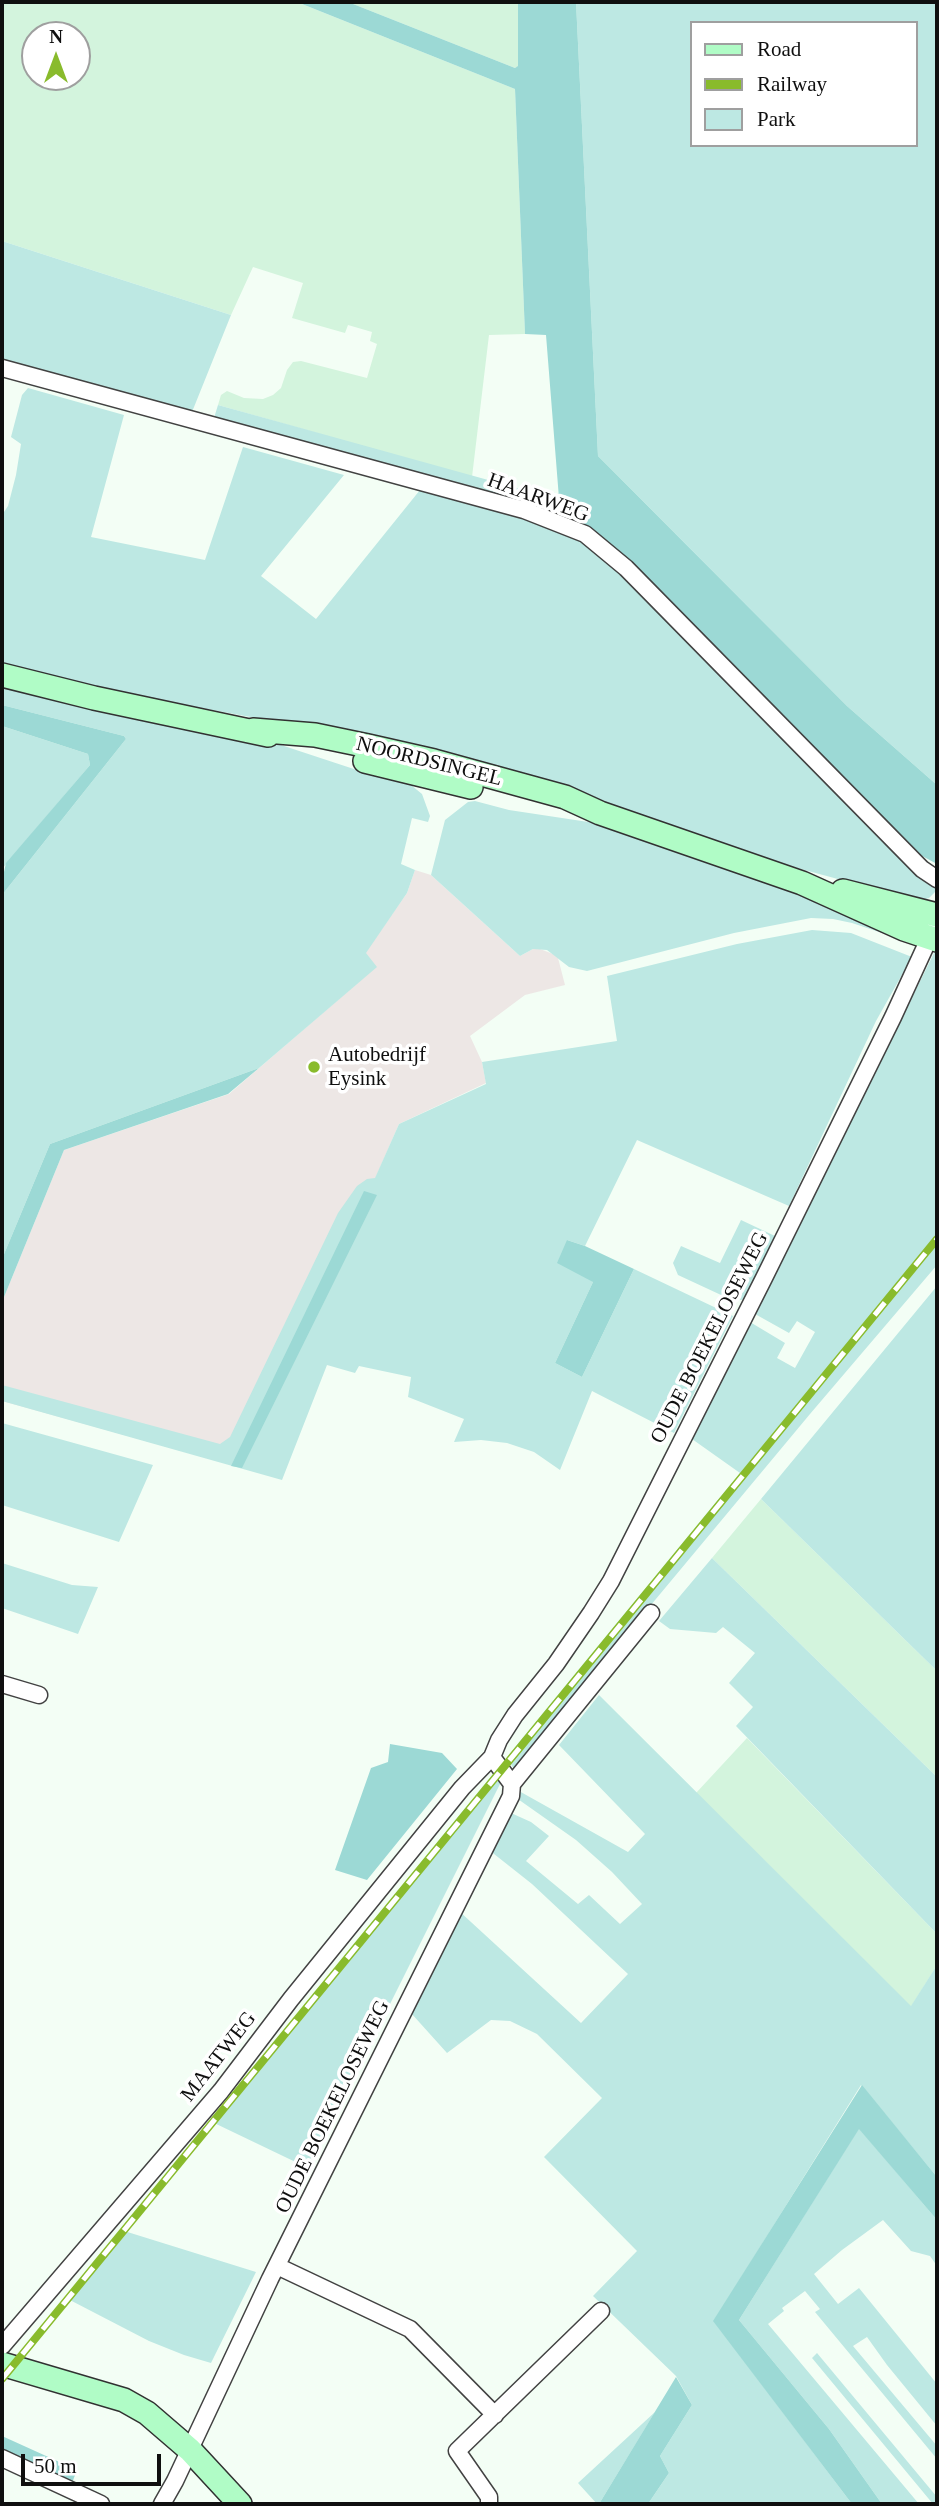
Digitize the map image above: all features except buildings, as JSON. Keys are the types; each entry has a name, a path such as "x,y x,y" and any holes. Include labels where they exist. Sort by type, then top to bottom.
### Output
{"main road":[{"name":"NOORDSINGEL","path":"2,675 94,698 253,730 305,747 558,809 600,813 802,883 904,929 935,933"},
{"name":"NOORDSINGEL","path":"802,883 937,915"},
{"path":"2,2364 124,2400 147,2413 190,2450 240,2504"}],"street":[{"name":"HAARWEG","path":"2,368 523,510 585,534 626,568 922,869 937,879"},
{"name":"OUDE BOEKELOSEWEG","path":"462,1788 492,1757 515,1715 556,1664 611,1581 935,933"},
{"name":"OUDE BOEKELOSEWEG","path":"162,2504 511,1796 512,1784 651,1614"},
{"path":"2,1684 39,1695"},
{"path":"492,1757 512,1784"},
{"name":"MAATWEG","path":"2,2346 221,2091 291,1999 462,1788"},
{"path":"277,2266 410,2329 495,2415"},
{"path":"489,2504 489,2497 457,2451 601,2311"},
{"path":"2,2458 101,2504"}],"shaded area":[{"path":"297,2 348,2 515,68 518,66 518,2 576,2 598,456 847,706 937,785 937,864 913,851 805,738 599,534 560,511 546,335 525,334 515,89"},
{"path":"2,705 124,736 126,739 2,895 6,863 90,765 88,754 2,726"},
{"path":"415,870 431,875 520,956 533,949 553,954 558,958 565,985 525,995 470,1036 482,1062 486,1083 399,1124 375,1179 232,1465 2,1401 2,1302 64,1150 229,1094 376,967 365,953 407,893"},
{"path":"259,1068 228,1094 64,1150 2,1302 2,1259 50,1144"},
{"path":"364,1191 377,1195 242,1468 231,1466"},
{"path":"567,1240 634,1269 582,1377 555,1363 593,1282 557,1263"},
{"path":"390,1744 442,1753 457,1769 367,1880 335,1870 371,1768 388,1762"},
{"path":"862,2085 937,2177 937,2220 859,2129 739,2320 829,2429 882,2504 852,2504 713,2321"},
{"path":"676,2377 692,2405 660,2456 669,2473 648,2504 599,2504"},
{"path":"2,2436 77,2470 72,2483 2,2451"}],"green space":[{"path":"2,2 297,2 515,89 525,334 489,335 472,477 218,405 221,395 227,391 244,398 263,399 273,395 281,388 293,362 301,361 367,378 377,344 370,341 372,332 348,325 345,333 292,318 303,283 253,267 231,315 2,241"},
{"path":"348,2 518,2 519,66 515,68"},
{"path":"576,2 937,2 937,785 847,706 598,456"},
{"path":"2,241 231,315 192,412 2,364"},
{"path":"28,388 124,415 91,537 205,560 243,447 344,475 261,576 316,619 420,490 554,528 581,542 618,570 761,718 935,884 935,892 929,898 919,901 775,862 535,780 310,728 142,697 2,664 2,515 8,506 21,444 11,437 22,395"},
{"path":"218,405 535,493 536,502 532,504 214,418"},
{"path":"2,683 281,745 411,785 422,794 430,816 428,822 412,818 401,864 415,870 407,893 366,953 377,967 259,1068 50,1144 2,1259 2,895 126,739 124,736 2,705"},
{"path":"2,726 88,754 90,765 2,869"},
{"path":"475,801 509,810 595,823 768,880 915,944 852,923 811,918 734,933 587,971 569,967 547,950 533,949 520,956 431,875 445,820 468,802"},
{"path":"812,930 851,933 912,957 876,1021 789,1206 637,1140 585,1246 567,1240 593,1282 555,1363 582,1377 634,1269 733,1316 674,1433 592,1391 560,1470 534,1452 507,1443 481,1440 454,1442 464,1419 408,1397 411,1377 359,1366 355,1373 327,1365 282,1480 2,1401 2,1385 220,1444 230,1437 338,1213 357,1186 367,1179 375,1178 399,1124 486,1084 482,1062 617,1041 607,976 737,944"},
{"path":"937,947 937,1265 556,1719 516,1773 507,1757 740,1473 692,1439 750,1322 785,1343 777,1358 795,1368 815,1332 797,1321 789,1333 755,1314"},
{"path":"741,1220 775,1236 746,1299 734,1301 678,1275 673,1263 681,1246 720,1263"},
{"path":"937,1286 937,1671 761,1499"},
{"path":"2,1423 153,1465 119,1542 2,1505"},
{"path":"761,1499 937,1671 937,1777 712,1558"},
{"path":"712,1558 937,1777 937,1934 736,1726 753,1707 729,1683 755,1653 723,1627 716,1633 670,1629 659,1621"},
{"path":"2,1563 72,1585 98,1587 78,1634 2,1608"},
{"path":"599,1695 911,2006 937,1965 937,2177 861,2085 714,2321 852,2504 648,2504 669,2473 660,2456 692,2405 676,2376 593,2296 637,2251 544,2157 602,2098 537,2034 510,2021 491,2020 447,2053 411,2013 459,1911 581,2023 628,1974 532,1884 489,1850 511,1813 531,1822 549,1836 526,1861 578,1904 589,1895 620,1924 642,1904 576,1840 515,1797 519,1791 628,1852 645,1834 559,1745"},
{"path":"747,1738 937,1934 937,1965 911,2007 696,1793"},
{"path":"493,1774 502,1780 308,2168 210,2121"},
{"path":"859,2128 937,2220 937,2266 930,2256 911,2251 883,2220 814,2274 838,2304 859,2288 937,2384 937,2426 867,2337 853,2346 937,2446 937,2459 815,2312 820,2309 805,2291 782,2308 784,2311 768,2324 919,2504 882,2504 829,2429 739,2320"},
{"path":"121,2230 256,2272 211,2363 149,2341 66,2298"},
{"path":"817,2353 937,2497 937,2504 933,2504 812,2358"},
{"path":"655,2412 599,2504 597,2504 578,2483"}],"railway":[{"path":"2,2379 937,1239"}],"place":[{"name":"Autobedrijf Eysink","path":"314,1067"}]}
